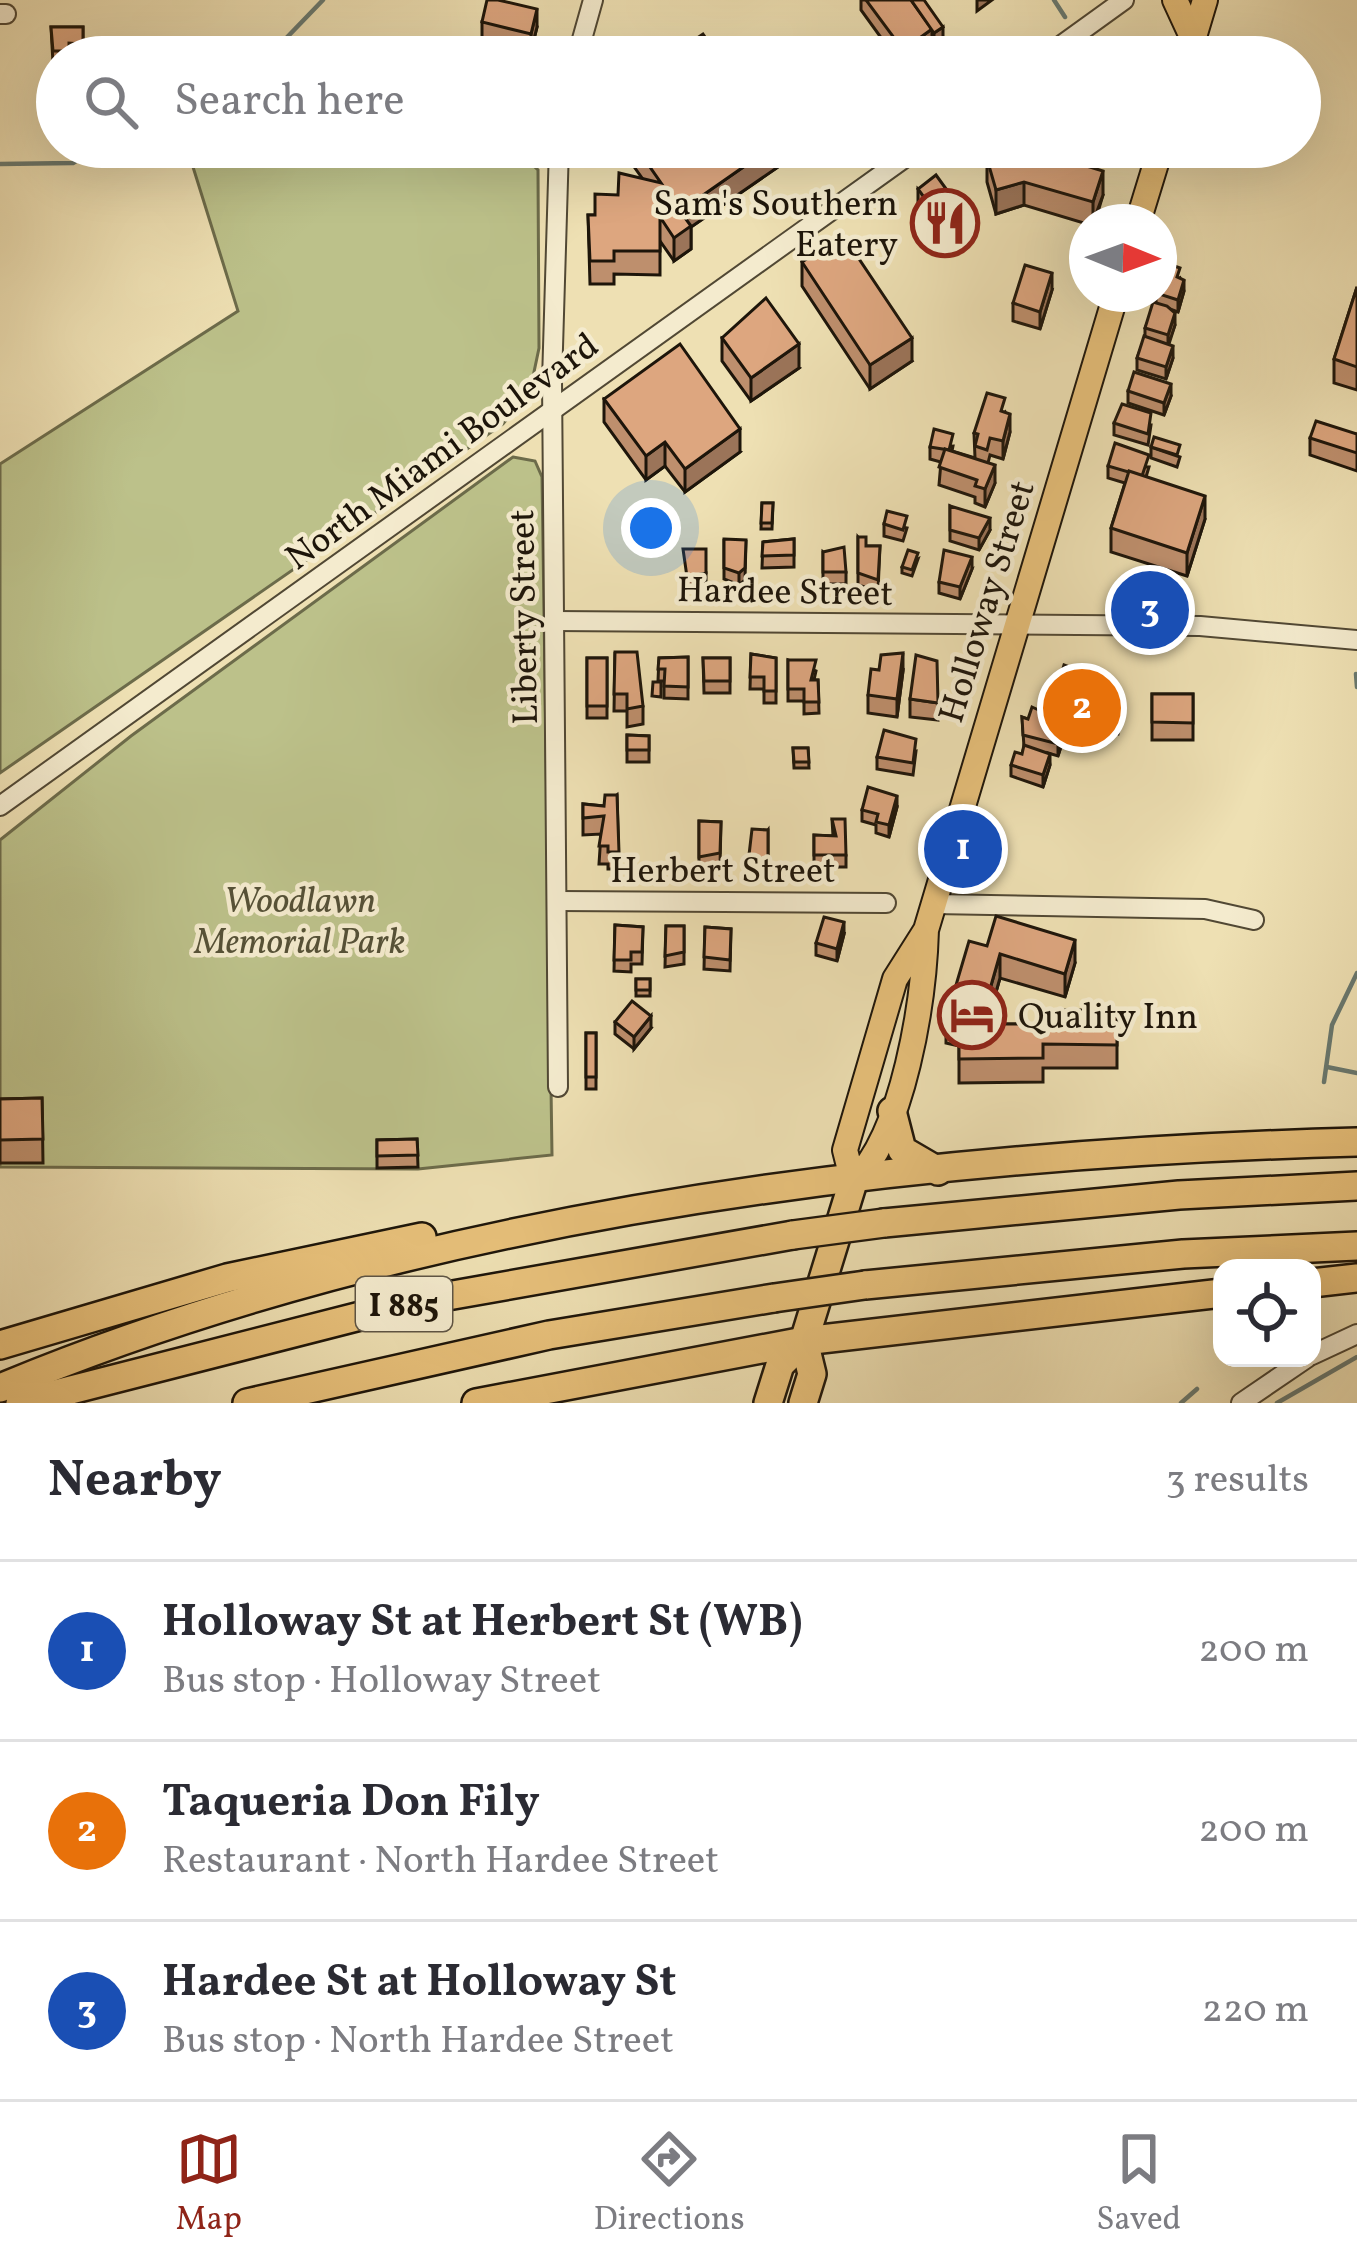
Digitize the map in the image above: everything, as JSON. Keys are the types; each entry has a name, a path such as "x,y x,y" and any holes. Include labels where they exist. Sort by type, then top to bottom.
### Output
{"highway":[{"path":"892,1111 902,1150 919,1165 941,1172"},
{"path":"0,1388 232,1306 366,1268 569,1222 706,1198 941,1172 1357,1142"},
{"name":"Holloway Street","path":"766,1403 780,1364 804,1342 853,1182"},
{"name":"I 885","path":"20,1403 419,1300 793,1235 1179,1195 1357,1186"},
{"path":"0,1345 159,1296 294,1262 466,1230 569,1222"},
{"name":"I 885","path":"247,1403 549,1335 865,1285 1116,1260 1357,1246"},
{"path":"1321,1282 1357,1278"},
{"path":"476,1403 804,1342 1213,1294"},
{"name":"Holloway Street","path":"803,1403 812,1374 804,1342"},
{"path":"712,1360 744,1368 766,1403"}],"main road":[{"path":"1175,0 1187,36"},
{"path":"1194,36 1205,0"},
{"path":"1143,204 1154,168"},
{"name":"Holloway Street","path":"926,930 925,987 892,1111 877,1160 853,1182 845,1150 896,979 926,930 1111,312"}],"street":[{"path":"583,36 593,0"},
{"path":"1074,36 1124,0"},
{"name":"Liberty Street","path":"558,1087 552,411 559,168"},
{"name":"North Miami Boulevard","path":"0,806 891,168"},
{"name":"Hardee Street","path":"555,621 1245,628 1357,640"},
{"name":"Herbert Street","path":"559,901 886,903"},
{"path":"934,904 1205,909 1254,920"},
{"path":"1321,1352 1357,1334"},
{"path":"1241,1403 1295,1367"}],"green space":[{"path":"193,168 538,170 539,348 530,391 503,424 0,773 0,464 238,311"},
{"name":"Woodlawn Memorial Park","path":"513,457 535,461 542,477 552,1155 418,1169 0,1167 0,840 131,736"}],"building":[{"path":"487,0 537,9 531,34 482,22"},
{"path":"866,0 911,0 932,29 922,36 893,36"},
{"path":"911,0 924,0 943,27 934,33"},
{"path":"51,27 83,27 83,36 52,36"},
{"path":"651,168 742,168 680,211 691,226 674,238 660,217 660,251 614,251 614,261 590,261 588,215 595,215 595,194 618,195 619,173 661,183"},
{"path":"990,168 1103,171 1093,202 1024,182 996,190"},
{"path":"936,175 970,222 952,236 918,189"},
{"path":"843,235 912,338 870,365 802,262"},
{"path":"1025,265 1052,273 1040,312 1013,303"},
{"path":"1177,277 1184,280 1177,300"},
{"path":"1357,287 1357,367 1334,359"},
{"path":"766,298 799,344 751,378 722,338"},
{"path":"1150,312 1175,313 1168,335 1145,328"},
{"path":"1144,336 1173,346 1166,367 1137,358"},
{"path":"680,344 740,429 685,469 665,442 646,456 604,399"},
{"path":"1134,372 1171,384 1164,403 1128,391"},
{"path":"987,393 1005,398 1001,411 1010,414 1003,441 990,438 987,450 975,446 978,434 974,433"},
{"path":"1122,404 1151,413 1148,434 1114,423"},
{"path":"1316,421 1357,434 1357,453 1310,438"},
{"path":"934,429 953,434 949,450 930,447"},
{"path":"1154,437 1180,445 1177,455 1151,447"},
{"path":"1115,443 1149,455 1142,476 1108,466"},
{"path":"945,449 995,465 985,489 975,486 977,480 939,467"},
{"path":"1129,471 1205,496 1187,553 1111,528"},
{"path":"762,503 773,503 772,523 761,523"},
{"path":"950,506 990,518 979,538 950,530"},
{"path":"887,511 907,516 903,530 884,524"},
{"path":"858,537 866,537 866,546 880,546 878,580 858,573"},
{"path":"724,539 746,540 745,568 739,573 724,568"},
{"path":"794,539 794,555 762,556 763,542"},
{"path":"844,547 846,572 823,572 823,552"},
{"path":"683,549 706,549 706,573 687,577"},
{"path":"908,550 918,553 912,570 902,567"},
{"path":"944,550 972,557 960,587 939,582"},
{"path":"615,652 637,652 643,706 627,709 627,694 614,694"},
{"path":"903,653 897,699 868,695 871,669 879,670 881,655"},
{"path":"751,654 776,658 776,691 764,691 764,677 750,677"},
{"path":"916,655 937,661 938,703 910,699"},
{"path":"688,657 688,687 664,686 665,669 658,669 659,658"},
{"path":"587,658 607,658 607,706 587,706"},
{"path":"703,658 730,658 730,681 704,681"},
{"path":"788,660 816,660 811,680 818,680 819,702 804,702 804,689 788,689"},
{"path":"1064,665 1109,684 1101,710 1055,696"},
{"path":"653,682 661,682 661,697 652,696"},
{"path":"1152,694 1193,694 1193,723 1152,722"},
{"path":"1032,707 1065,722 1058,744 1023,735 1022,717 1028,719"},
{"path":"1106,715 1120,719 1118,728 1103,724"},
{"path":"884,730 916,739 913,763 877,757"},
{"path":"627,735 649,736 649,750 627,750"},
{"path":"1024,745 1050,754 1043,775 1011,765 1015,752 1022,754"},
{"path":"793,748 808,748 809,762 794,762"},
{"path":"868,787 897,796 889,825 876,822 878,814 862,810"},
{"path":"605,795 617,795 619,852 599,846 604,816 583,818 583,804 604,806"},
{"path":"832,819 845,819 846,855 814,855 814,835 836,836"},
{"path":"699,821 721,822 720,853 699,857"},
{"path":"752,829 768,830 768,860 749,855"},
{"path":"996,916 1075,940 1065,974 1000,954 980,1024 1041,1024 1041,1010 1117,1010 1117,1045 1043,1044 1043,1058 959,1059 959,1023 946,1019 969,941 987,946"},
{"path":"824,917 844,922 837,949 816,943"},
{"path":"615,925 643,927 642,952 631,952 631,960 614,960"},
{"path":"666,926 684,926 684,952 665,956"},
{"path":"705,927 731,929 730,960 704,957"},
{"path":"636,979 650,979 650,990 636,990"},
{"path":"632,1001 651,1016 634,1037 615,1022"},
{"path":"586,1033 596,1033 596,1077 586,1077"},
{"path":"42,1098 43,1139 0,1140 0,1099"},
{"path":"417,1139 418,1155 377,1156 377,1140"}],"waterway":[{"path":"288,36 323,0"},
{"path":"1054,0 1065,17"},
{"path":"0,164 36,164"},
{"path":"1356,674 1357,687"},
{"path":"1324,1082 1332,1025 1357,973"},
{"path":"1327,1067 1357,1073"},
{"path":"1277,1403 1357,1357"},
{"path":"1181,1403 1197,1389"}],"place":[{"name":"Sam's Southern Eatery","path":"945,223"},
{"name":"Hardee St at Holloway St","path":"1150,610"},
{"name":"Taqueria Don Fily","path":"1082,708"},
{"name":"Holloway St at Herbert St (WB)","path":"963,849"},
{"name":"Quality Inn","path":"972,1015"}]}
